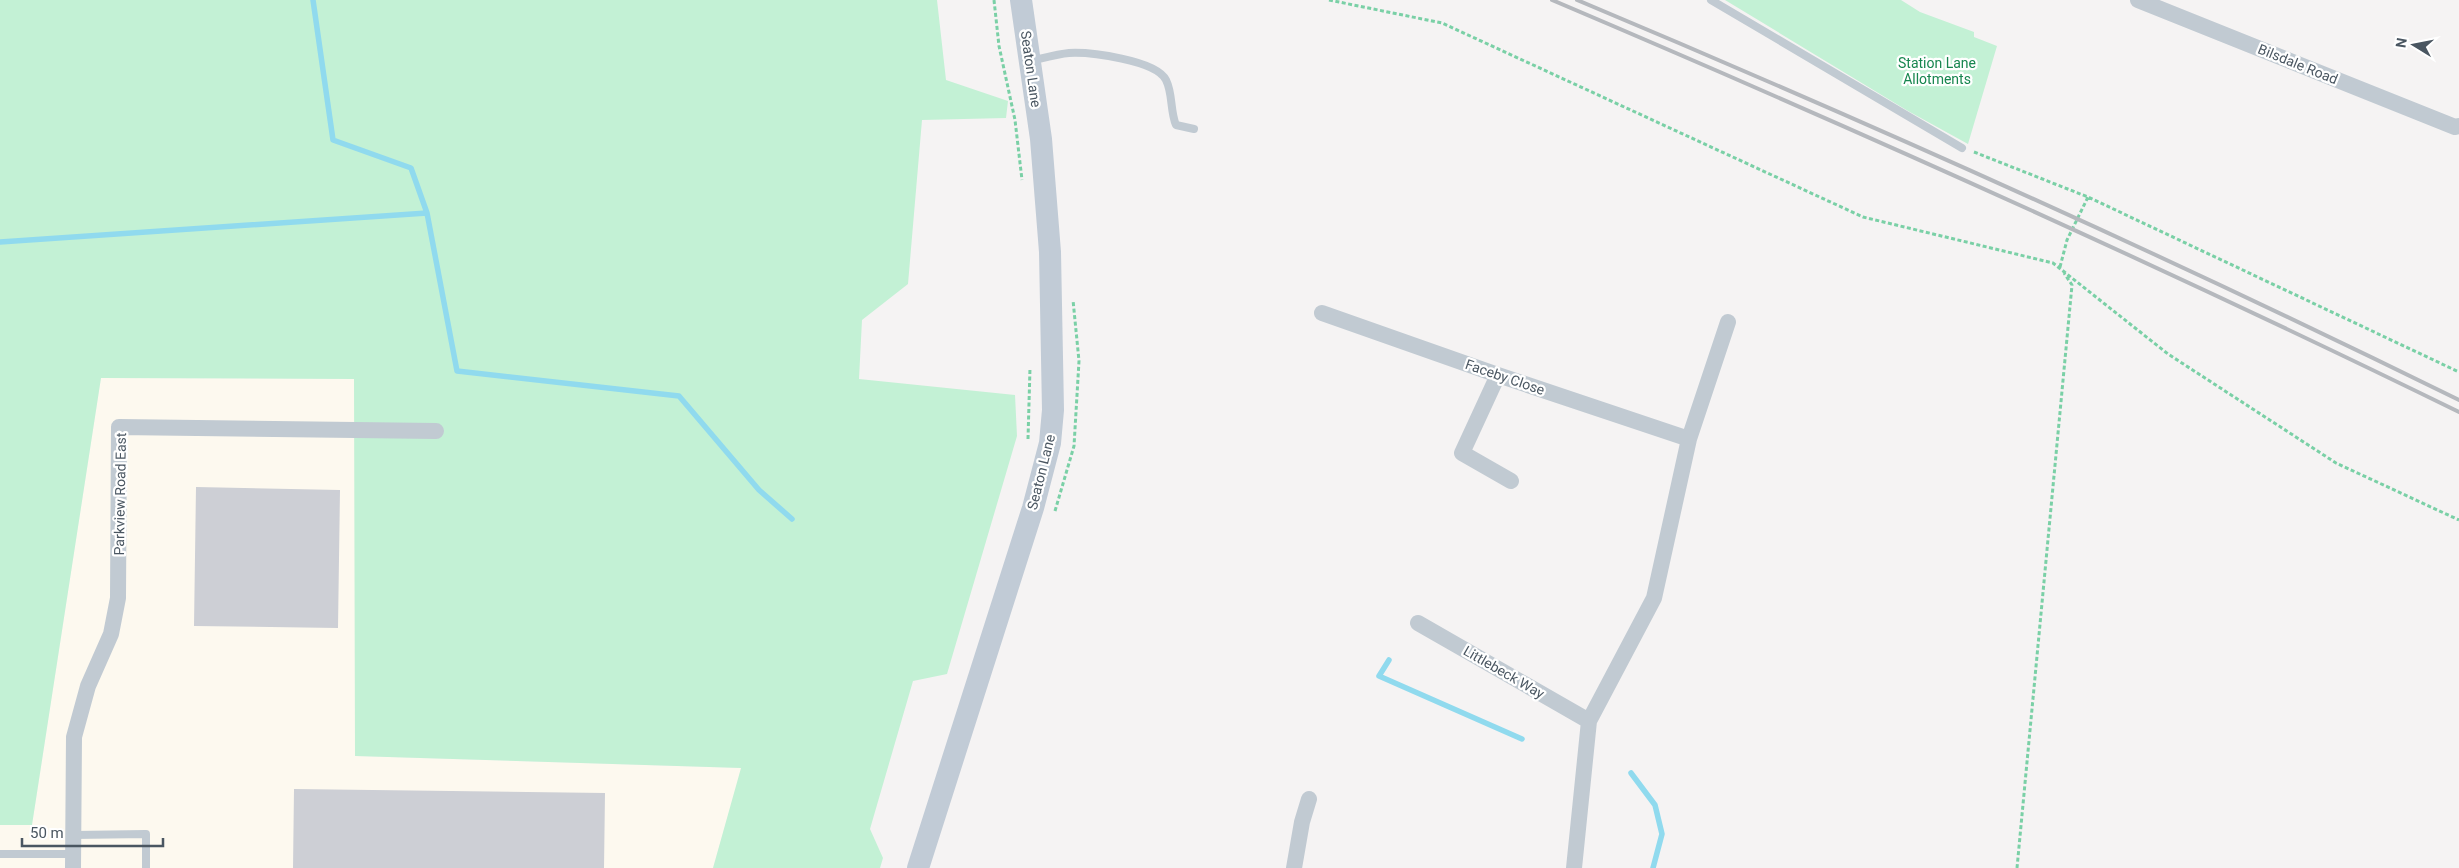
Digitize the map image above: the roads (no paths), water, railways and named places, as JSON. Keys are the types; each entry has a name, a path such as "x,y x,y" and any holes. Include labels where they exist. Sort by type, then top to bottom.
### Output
{"main road":[{"name":"Seaton Lane","path":"918,868 1033,508 1050,443 1053,410 1050,252 1041,138 1021,0"}],"street":[{"name":"Bilsdale Road","path":"2138,0 2455,127 2459,126"},
{"name":"Faceby Close","path":"1322,313 1689,439"},
{"path":"1574,868 1589,721 1654,598 1689,439 1728,322"},
{"path":"1498,375 1462,453 1510,481"},
{"name":"Parkview Road East","path":"74,861 74,737 88,686 110,634 118,598 119,427 436,431"},
{"name":"Littlebeck Way","path":"1418,623 1589,721"},
{"path":"1294,868 1302,822 1309,799"}],"lane":[{"path":"1712,0 1962,148"},
{"path":"1030,61 1069,53 1102,55 1154,69 1166,80 1172,116 1176,125 1194,129"},
{"path":"74,835 146,834 146,868"},
{"path":"0,854 74,861"}],"waterway":[{"path":"0,242 427,213 411,168 333,140 313,0"},
{"path":"427,213 457,371 679,396 759,490 792,519"},
{"path":"1389,660 1379,676 1522,739"},
{"path":"1631,773 1655,805 1662,834 1653,868"}],"railway":[{"path":"1552,0 2009,200 2235,304 2459,412"},
{"path":"1577,0 1800,95 2021,193 2241,295 2459,400"}],"park label":[{"name":"Station Lane Allotments","path":"1937,72"}]}
